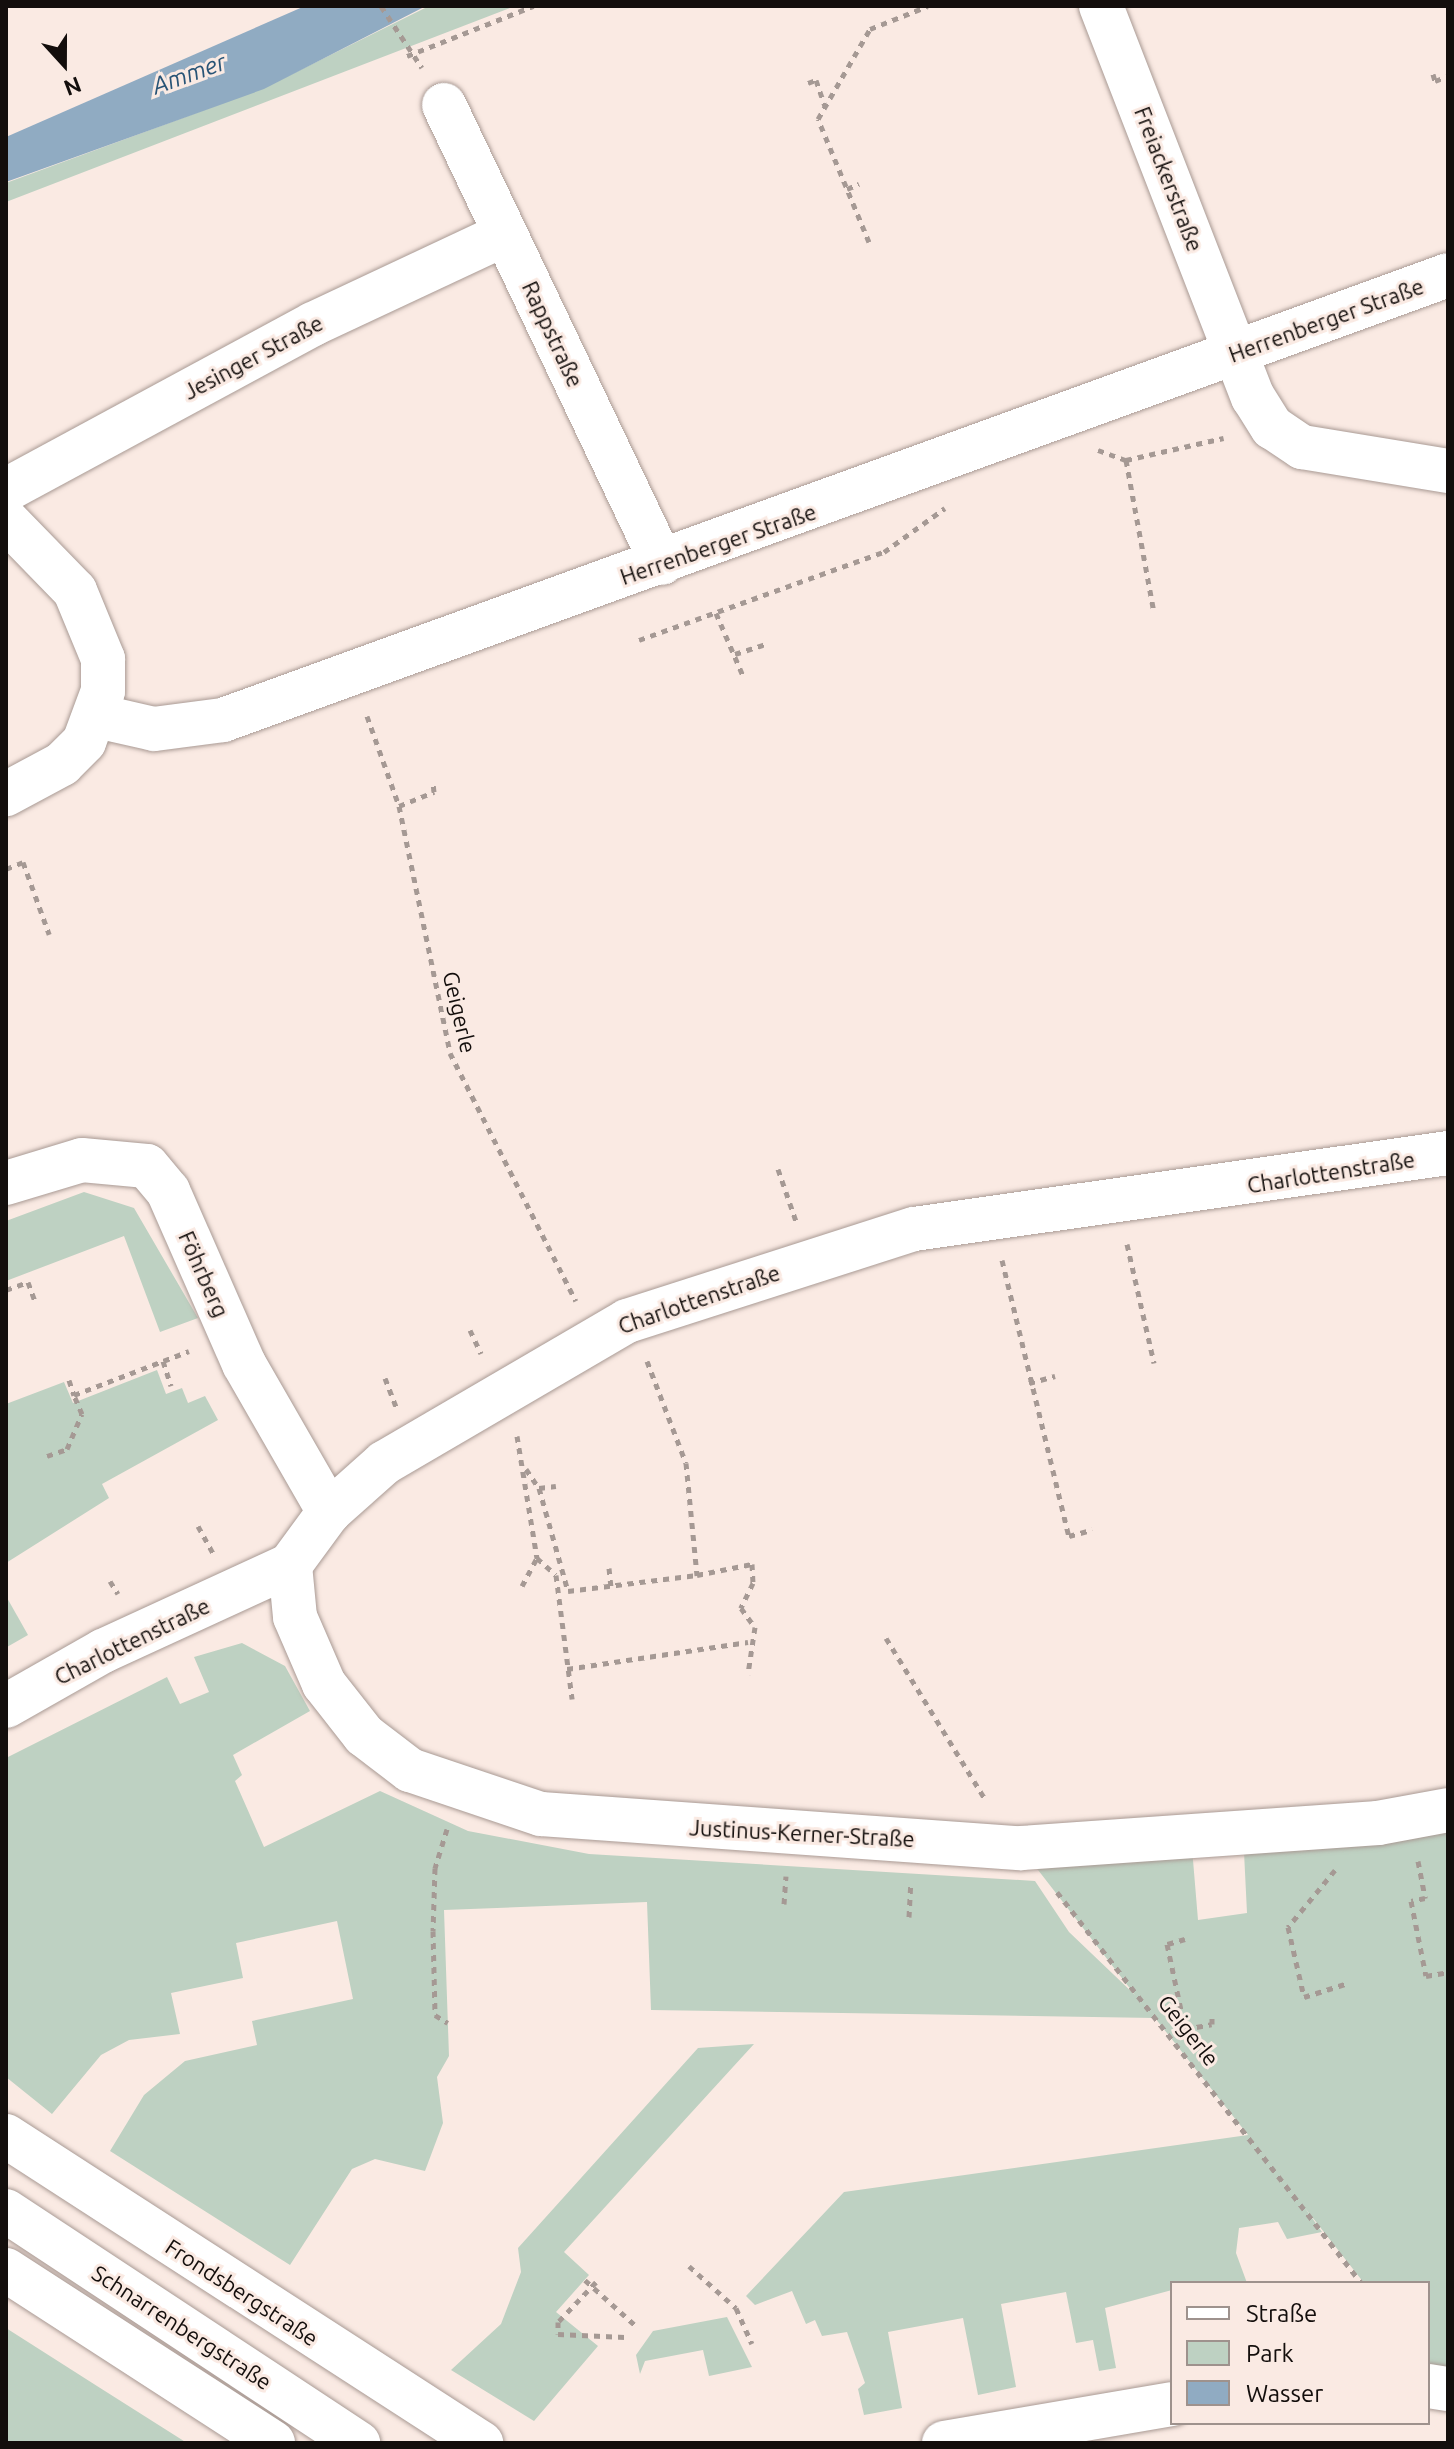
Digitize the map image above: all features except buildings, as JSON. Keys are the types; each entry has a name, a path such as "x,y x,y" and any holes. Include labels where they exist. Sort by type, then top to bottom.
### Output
{"street":[{"name":"Freiackerstraße","path":"1101,6 1237,352 1272,427"},
{"name":"Rappstraße","path":"436,90 662,563"},
{"name":"Jesinger Straße","path":"6,490 313,324 505,234"},
{"name":"Herrenberger Straße","path":"97,716 154,729 223,720 1448,275"},
{"path":"1272,427 1302,447 1448,471"},
{"path":"6,520 75,591 91,622 103,659 97,716 62,764 6,794"},
{"name":"Charlottenstraße","path":"6,1706 103,1651 290,1565 329,1512 411,1446 611,1329 680,1310 810,1261 914,1229 1116,1196 1209,1192 1448,1153"},
{"name":"Föhrberg","path":"6,1183 82,1160 147,1166 168,1191 231,1335 329,1512"},
{"name":"Justinus-Kerner-Straße","path":"290,1565 295,1617 324,1684 375,1744 410,1770 466,1793 541,1814 1021,1848 1378,1823 1448,1810"},
{"name":"Frondsbergstraße","path":"6,2136 481,2443"},
{"name":"Schnarrenbergstraße","path":"6,2211 358,2443"},
{"path":"6,2270 273,2443"},
{"path":"944,2443 1086,2431 1170,2405"}],"path":[{"path":"381,6 407,56 436,90"},
{"path":"407,56 533,6"},
{"path":"869,242 818,119 870,29 928,6"},
{"path":"1433,74 1435,81 1448,76"},
{"path":"808,83 816,80 825,107"},
{"path":"847,189 859,184"},
{"path":"1080,452 1092,448 1126,460 1272,427"},
{"path":"1126,460 1154,612"},
{"path":"639,640 884,552 954,503"},
{"path":"716,613 744,678"},
{"path":"735,654 765,644"},
{"name":"Geigerle","path":"352,672 399,806 450,1053 611,1329 664,1395 686,1463 697,1575"},
{"path":"399,806 434,792 433,783"},
{"path":"6,869 23,862 49,934"},
{"path":"778,1169 810,1261"},
{"path":"1116,1196 1154,1363"},
{"path":"6,1290 28,1282 36,1304"},
{"path":"1015,1315 1029,1383 1069,1536 1092,1530"},
{"path":"74,1395 231,1335"},
{"path":"163,1361 171,1386"},
{"path":"1029,1383 1055,1376"},
{"path":"47,1456 67,1449 82,1414 69,1380"},
{"path":"525,1468 539,1488 568,1591 611,1588 752,1564 753,1583 741,1608 755,1627 748,1642 748,1674"},
{"path":"520,1478 537,1558 556,1575 572,1699"},
{"path":"539,1488 556,1486"},
{"path":"522,1586 537,1558"},
{"path":"609,1568 611,1588"},
{"name":"Geigerle","path":"886,1638 986,1801 1359,2281"},
{"path":"567,1669 748,1642"},
{"path":"448,2023 435,2015 435,1868 466,1793"},
{"path":"1417,1855 1425,1898 1411,1901 1426,1976 1448,1972"},
{"path":"1335,1870 1288,1927 1304,1997 1345,1984"},
{"path":"1185,1939 1167,1944 1185,2029 1212,2024 1212,2016"},
{"path":"689,2266 736,2308 752,2344"},
{"path":"585,2280 594,2284 635,2325"},
{"path":"594,2284 558,2322 558,2334 625,2337"}],"green space":[{"path":"429,6 515,6 6,202 6,183 264,88"},
{"path":"84,1192 134,1208 198,1318 160,1332 124,1236 6,1281 6,1221"},
{"path":"157,1370 166,1394 182,1388 188,1403 205,1396 218,1420 102,1484 109,1498 6,1563 6,1404 64,1382 73,1403"},
{"path":"6,1596 28,1635 7,1647 6,1644"},
{"path":"242,1643 285,1666 310,1711 233,1755 242,1775 235,1781 264,1847 380,1791 468,1831 589,1854 1035,1881 1069,1932 1135,1995 1021,1848 1191,1836 1198,1920 1247,1913 1243,1832 1448,1810 1448,2389 1430,2366 1430,2281 1362,2281 1305,2208 1322,2232 1287,2239 1278,2222 1239,2228 1236,2253 1246,2281 1170,2281 1170,2291 1105,2308 1116,2368 1099,2371 1093,2340 1076,2343 1066,2292 1001,2304 1016,2387 978,2395 963,2318 888,2332 902,2408 864,2415 858,2389 865,2383 847,2332 822,2336 815,2320 806,2324 792,2291 755,2305 746,2296 844,2192 1248,2135 1155,2018 651,2010 647,1902 444,1910 449,2056 437,2077 443,2123 425,2171 375,2159 352,2169 290,2265 110,2151 144,2095 185,2061 257,2045 252,2021 353,1999 337,1921 236,1943 243,1978 171,1993 180,2034 129,2040 101,2055 52,2114 6,2077 6,1758 167,1677 180,1704 209,1692 194,1657"},
{"path":"754,2044 564,2252 589,2275 556,2312 598,2346 534,2421 451,2370 501,2324 521,2272 518,2248 698,2048"},
{"path":"727,2317 752,2367 709,2376 703,2350 645,2361 640,2374 636,2355 653,2331"},
{"path":"6,2328 97,2386 187,2443 6,2443"}],"water":[{"name":"Ammer","path":"305,6 426,6 264,89 6,182 6,137"}]}
